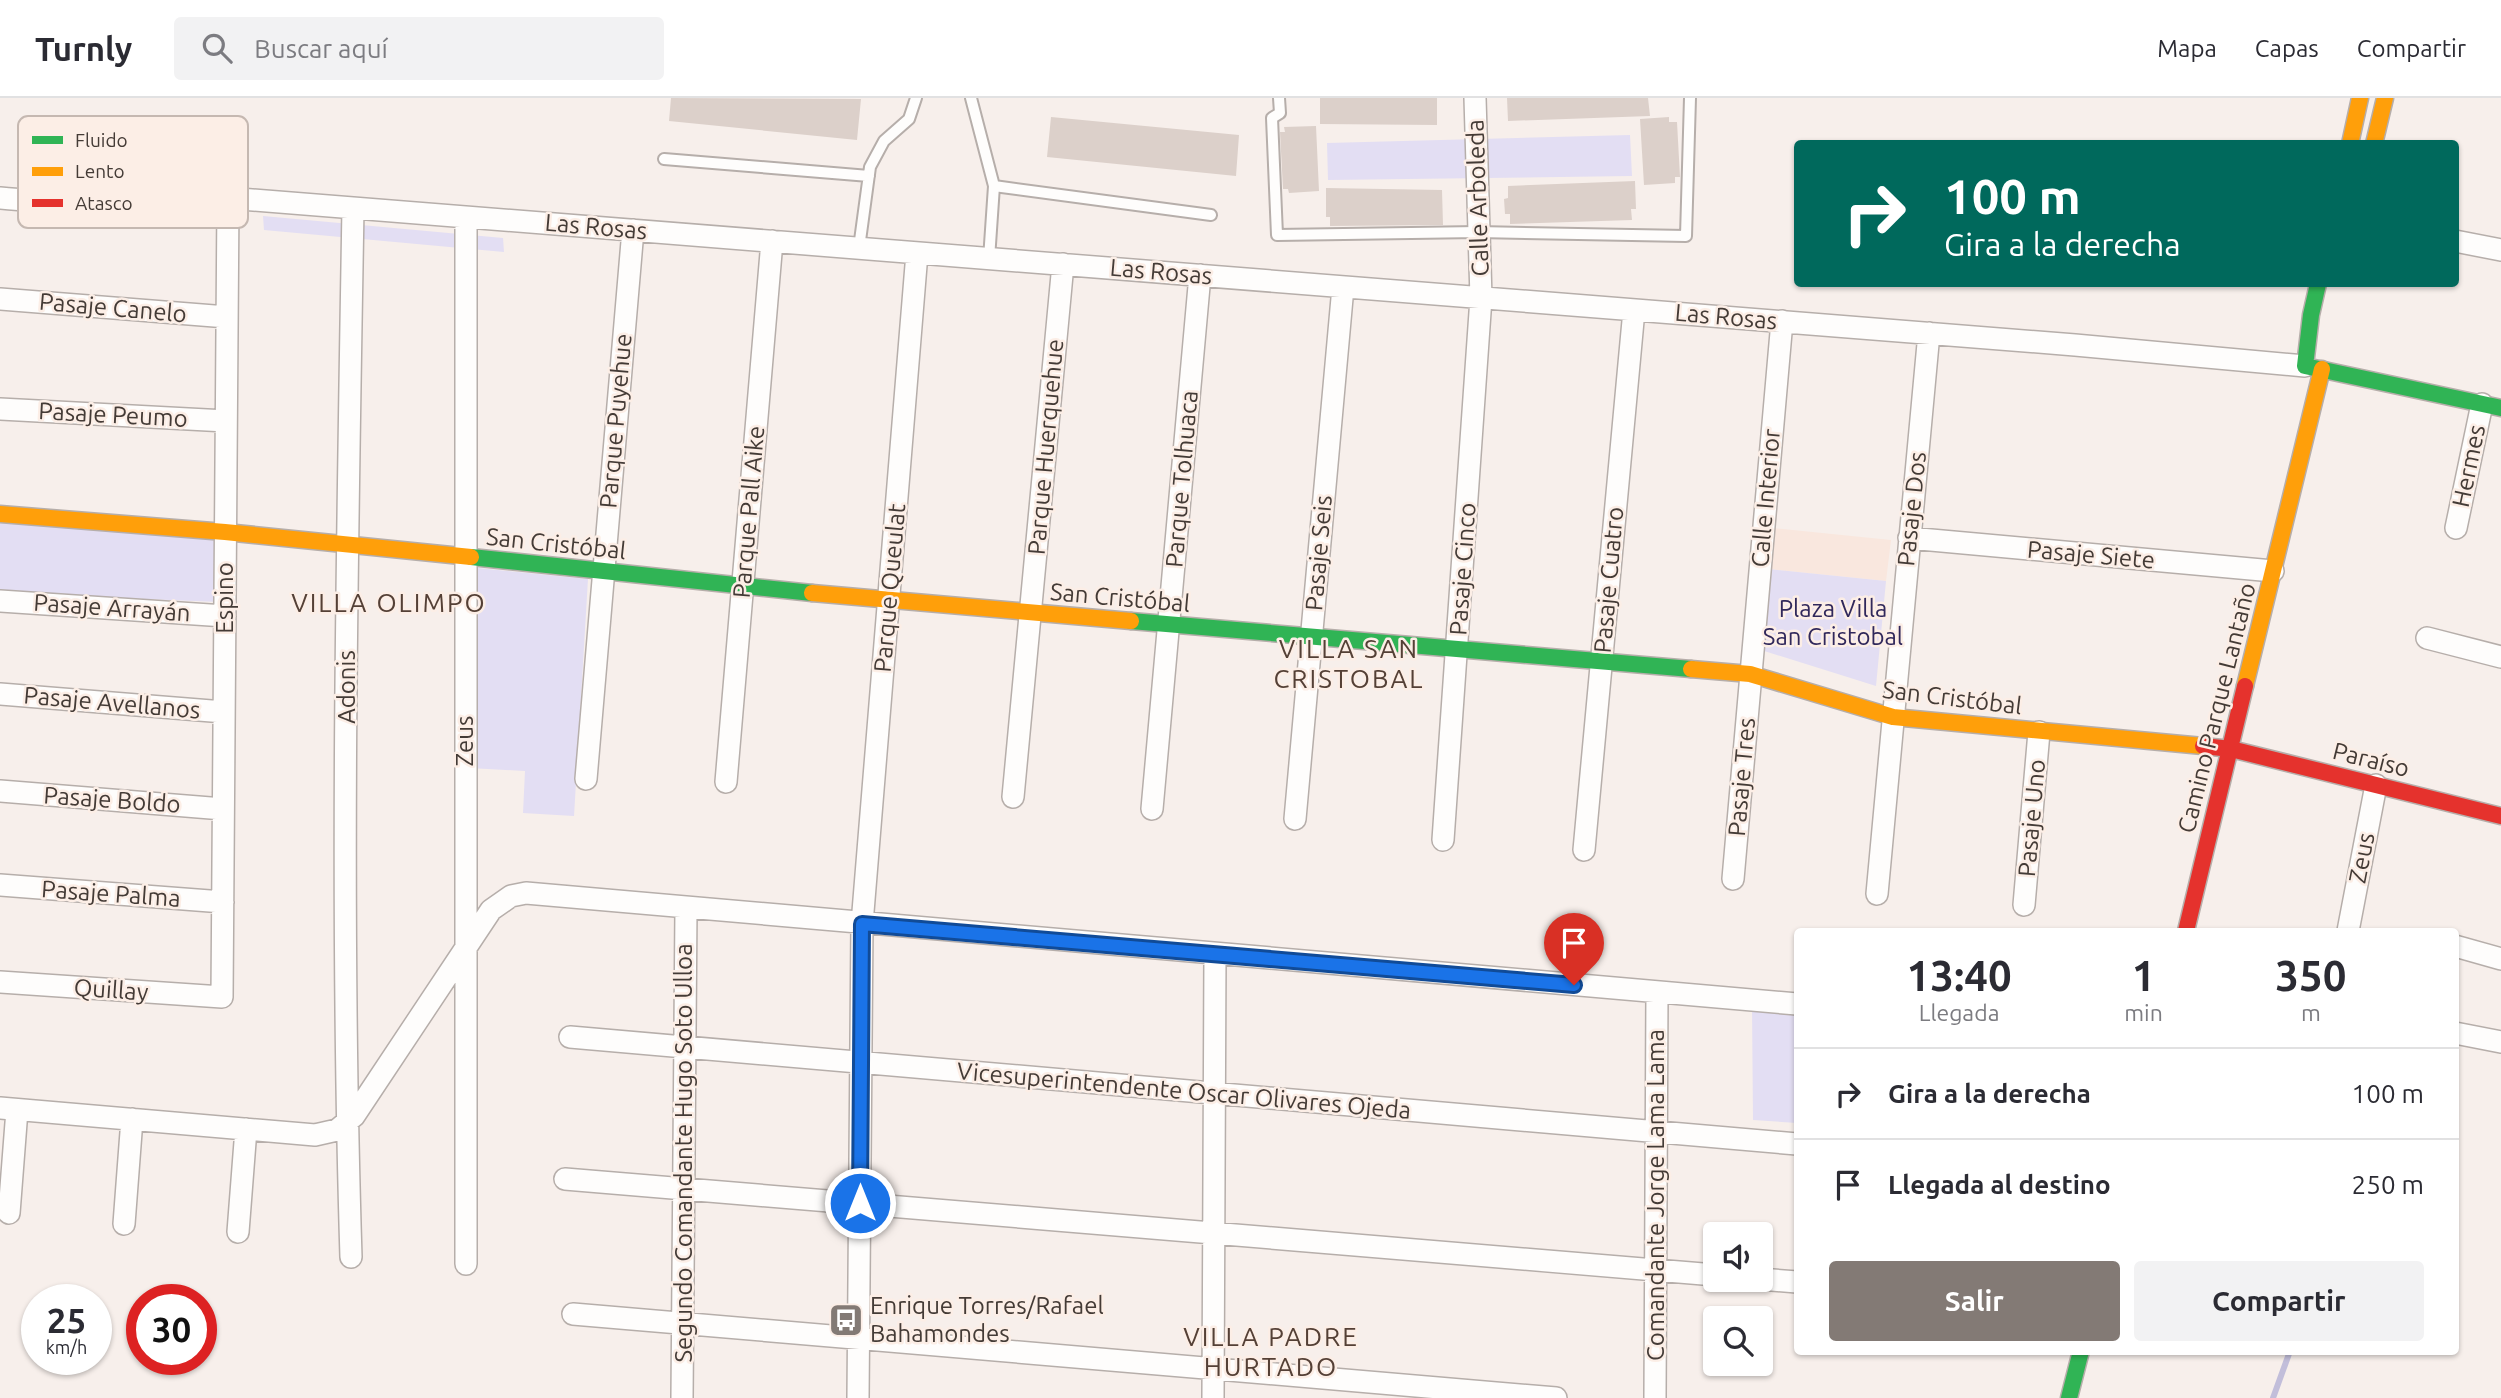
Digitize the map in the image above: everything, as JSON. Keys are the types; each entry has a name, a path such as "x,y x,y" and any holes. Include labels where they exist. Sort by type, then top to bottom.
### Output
{"street":[{"name":"Calle Arboleda","path":"1475,98 1481,298"},
{"path":"2351,140 2360,98"},
{"path":"2375,140 2385,98"},
{"name":"Las Rosas","path":"0,198 18,199"},
{"name":"Las Rosas","path":"248,200 2318,364"},
{"name":"Adonis","path":"351,1257 347,1123 347,546 353,208"},
{"name":"Zeus","path":"466,217 466,1265"},
{"name":"Espino","path":"222,997 228,228"},
{"name":"Parque Puyehue","path":"586,779 632,230"},
{"name":"Parque Pall Aike","path":"726,782 772,241"},
{"path":"2459,242 2501,250"},
{"name":"Parque Queulat","path":"858,1398 862,924 917,253"},
{"name":"Parque Huerquehue","path":"1013,797 1063,264"},
{"name":"Parque Tolhuaca","path":"1152,809 1200,275"},
{"name":"Pasaje Seis","path":"1295,819 1343,287"},
{"name":"Camino Parque Lantaño","path":"2187,928 2291,496 2318,364 2311,315 2317,287"},
{"name":"Pasaje Cinco","path":"1443,840 1481,298"},
{"name":"Pasaje Canelo","path":"0,299 227,317"},
{"name":"Pasaje Cuatro","path":"1584,850 1634,310"},
{"name":"Calle Interior","path":"1750,674 1782,321"},
{"name":"Pasaje Dos","path":"1877,894 1929,333"},
{"path":"2318,364 2492,406"},
{"name":"Hermes","path":"2456,528 2492,406"},
{"name":"Pasaje Peumo","path":"0,409 226,421"},
{"name":"San Cristóbal","path":"0,514 225,531 347,546 890,601 1750,674 1893,717 2231,749"},
{"name":"Pasaje Siete","path":"1909,538 2273,571"},
{"name":"Pasaje Arrayán","path":"0,601 225,616"},
{"path":"2427,638 2501,657"},
{"name":"Pasaje Tres","path":"1733,879 1750,674"},
{"name":"Pasaje Avellanos","path":"0,694 224,712"},
{"name":"Pasaje Uno","path":"2024,905 2039,732"},
{"name":"Paraíso","path":"2231,749 2501,816"},
{"name":"Zeus","path":"2349,928 2376,785"},
{"name":"Pasaje Boldo","path":"0,791 223,809"},
{"name":"Pasaje Palma","path":"0,885 223,902"},
{"path":"9,1213 9,1109 315,1135 337,1130 347,1123 360,1107 491,910 504,899 519,894 1794,1004"},
{"name":"Segundo Comandante Hugo Soto Ulloa","path":"682,1398 686,908"},
{"path":"2459,947 2501,959"},
{"path":"1213,1398 1215,954"},
{"name":"Quillay","path":"0,982 222,997"},
{"name":"Comandante Jorge Lama Lama","path":"1655,1398 1657,992"},
{"path":"2459,1033 2497,1035"},
{"name":"Vicesuperintendente Oscar Olivares Ojeda","path":"570,1037 1794,1144"},
{"path":"124,1224 132,1119"},
{"path":"238,1232 246,1129"},
{"path":"565,1178 1703,1274"},
{"path":"1773,1280 1794,1282"},
{"path":"573,1314 1556,1398"},
{"path":"2070,1398 2080,1355"}],"lane":[{"path":"859,248 870,167 884,141 909,119 916,98"},
{"path":"971,98 993,186 989,259"},
{"path":"1279,98 1280,113 1272,118 1278,235 1478,232 1686,236 1690,98"},
{"path":"664,159 869,176"},
{"path":"993,186 1211,215"}],"shaded area":[{"path":"1772,528 1891,540 1886,581 1768,569"}],"green space":[{"path":"1630,135 1632,176 1328,180 1327,143"},
{"path":"263,216 503,238 504,252 264,230"},
{"path":"0,522 218,535 218,602 0,593"},
{"path":"468,567 588,579 574,816 523,813 525,771 469,768"},
{"name":"Plaza Villa San Cristobal","path":"1768,569 1886,581 1876,686 1761,650"},
{"path":"1752,1006 1794,1009 1794,1123 1753,1120"}],"building":[{"path":"671,98 861,99 857,140 669,121"},
{"path":"1320,98 1437,98 1437,125 1320,124"},
{"path":"1507,98 1648,98 1650,116 1508,121"},
{"path":"1051,117 1239,135 1236,176 1047,157"},
{"path":"1669,117 1669,122 1677,122 1680,177 1675,177 1675,183 1644,185 1640,119"},
{"path":"1316,126 1319,191 1289,193 1288,189 1283,189 1280,132 1285,132 1284,127"},
{"path":"1635,181 1636,209 1631,209 1632,220 1510,224 1510,214 1505,214 1504,199 1508,198 1508,186"},
{"path":"1326,188 1442,190 1443,225 1330,226 1330,217 1326,217"}],"waterway":[{"path":"2273,1398 2289,1355"}],"traffic: fast":[{"path":"2317,287 2305,366 2501,408"},
{"path":"471,557 812,593"},
{"path":"1131,621 1691,669"},
{"path":"2069,1398 2080,1355"}],"traffic: slow":[{"path":"2351,140 2360,98"},
{"path":"2375,140 2385,98"},
{"path":"2245,686 2322,369"},
{"path":"0,514 225,532 471,557"},
{"path":"812,593 1131,621"},
{"path":"1691,669 1750,674 1893,717 2203,746"}],"traffic: jam":[{"path":"2187,928 2245,686"},
{"path":"2203,746 2231,749 2501,816"}],"place":[{"name":"Enrique Torres/Rafael Bahamondes","path":"846,1320"}],"district":[{"name":"VILLA OLIMPO","path":"389,603"},
{"name":"VILLA SAN CRISTOBAL","path":"1349,664"},
{"name":"VILLA PADRE HURTADO","path":"1271,1352"}],"route":[{"path":"860,1203 862,924 1574,985"}]}
